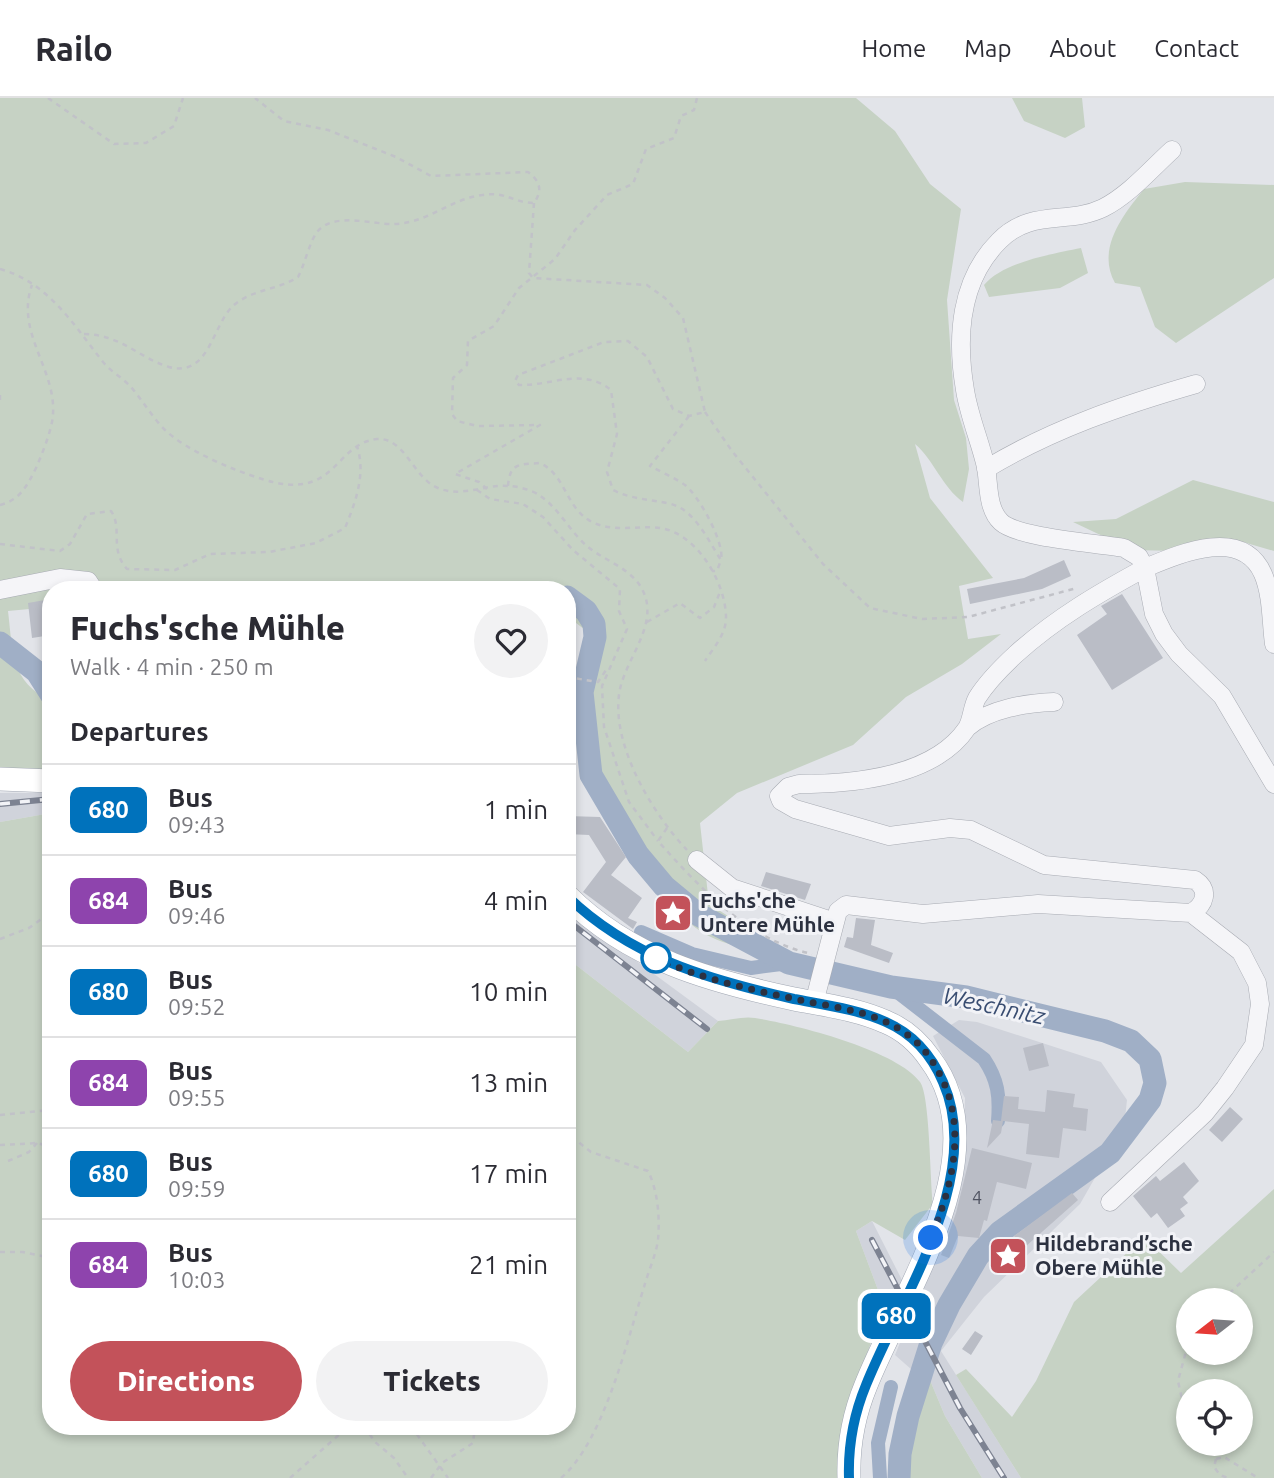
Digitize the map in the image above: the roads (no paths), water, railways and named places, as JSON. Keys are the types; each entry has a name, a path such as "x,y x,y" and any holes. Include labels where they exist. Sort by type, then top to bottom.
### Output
{"main road":[{"path":"0,779 42,781"},
{"path":"576,903 617,937 673,966 755,990 817,993 887,1022 920,1045 938,1069 949,1095 956,1133 953,1166 940,1217 865,1387 852,1432 849,1478"}],"lane":[{"path":"1172,150 1102,208 1032,220 1001,239 980,263 967,290 962,326 965,390 994,511 999,521 1015,532 1124,548 1139,557 1145,568 1154,614 1164,634 1222,696 1274,784"},
{"path":"986,469 1030,442 1119,406 1196,384"},
{"path":"968,727 977,699 1016,654 1067,611 1145,568 1202,549 1225,548 1246,553 1256,562 1264,575 1274,644"},
{"path":"55,581 73,578 88,581"},
{"path":"0,590 42,583"},
{"path":"817,993 835,922 840,908 846,905 923,914 1038,904 1191,913 1198,909 1205,896 1195,880 1044,865 971,830 950,828 889,836 795,809 781,801 781,791 788,787 849,784 899,771 950,747 968,727 986,715 1032,703 1054,702"},
{"path":"697,860 732,888 835,922"},
{"path":"1110,1202 1205,1113 1226,1088 1254,1045 1260,1004 1251,967 1241,952 1191,913"}],"waterway":[{"name":"Weschnitz","path":"576,604 586,611 594,624 595,637 582,692 591,775 638,855 664,886 699,915 789,963 891,987 966,997 1105,1031 1131,1041 1150,1059 1155,1083 1150,1100 1110,1153 1000,1232 978,1256 949,1305 931,1343 908,1416 900,1454 899,1478"},
{"name":"Weschnitz","path":"0,643 37,672 42,680"},
{"path":"641,932 692,954 751,968 789,963"},
{"path":"891,987 984,1059 997,1088 998,1121"},
{"path":"880,1478 878,1443 891,1387"}],"railway":[{"path":"0,804 42,800"},
{"path":"576,927 707,1029"},
{"path":"872,1240 960,1408 1004,1478"}],"place":[{"name":"Fuchs'che Untere Mühle","path":"673,913"},
{"name":"Hildebrand’sche Obere Mühle","path":"1008,1256"}]}
